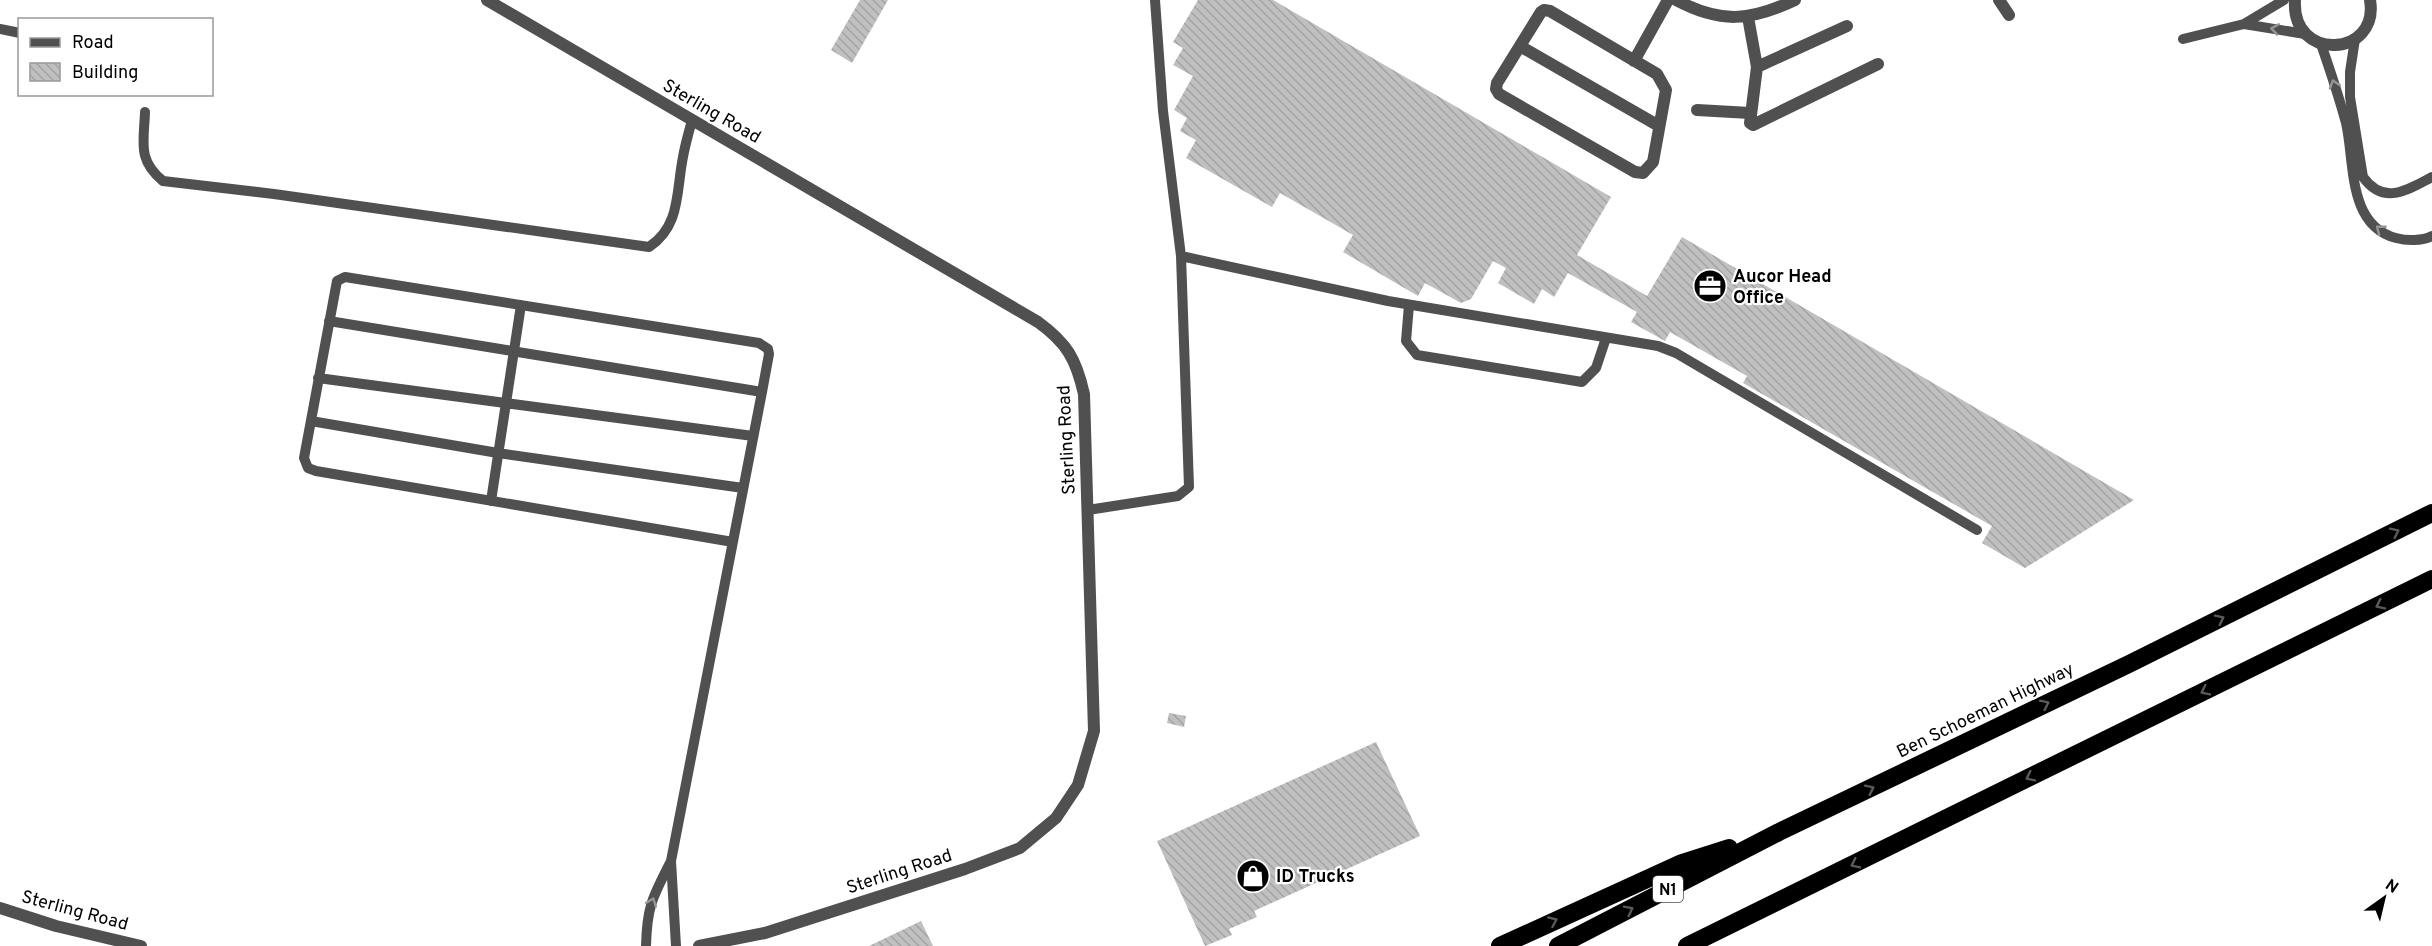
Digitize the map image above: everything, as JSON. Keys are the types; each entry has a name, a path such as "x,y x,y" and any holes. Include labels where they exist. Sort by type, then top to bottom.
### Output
{"highway":[{"name":"Ben Schoeman Highway","path":"1558,946 1779,832 2129,664 2432,513"},
{"path":"1687,946 2432,579"},
{"path":"1500,946 1682,863 1779,832"}],"street":[{"name":"Sterling Road","path":"487,0 1038,322 1056,335 1070,352 1078,368 1084,394 1094,730 1078,785 1056,818 1020,848 965,869 765,933 699,946"},
{"path":"1634,61 1668,0"},
{"path":"1676,0 1706,14 1727,18 1748,17 1795,0"},
{"path":"1999,0 2009,15"},
{"path":"2295,0 2294,13 2299,27 2305,34 2321,44 2339,45 2355,39 2364,30 2373,2"},
{"path":"1544,10 1550,11 1634,61 1657,74 1666,90 1653,162 1643,173 1635,172 1500,94 1496,89 1497,83 1544,10"},
{"path":"1748,17 1757,66 1750,113 1750,123 1755,126 1878,64"},
{"path":"1757,66 1847,26"},
{"path":"1520,46 1659,126"},
{"path":"1696,110 1750,113"},
{"name":"Sterling Road","path":"0,908 56,926 141,946"}],"lane":[{"path":"1088,510 1178,496 1189,487 1181,256 1163,111 1155,0"},
{"path":"2183,39 2244,24 2284,0"},
{"path":"2244,24 2305,34"},
{"path":"0,30 18,33"},
{"path":"2355,39 2350,72 2350,97 2363,177 2368,185 2391,194 2401,192 2432,177"},
{"path":"2321,44 2343,114 2353,182 2365,214 2378,229 2392,237 2404,240 2427,239 2432,236"},
{"path":"145,112 143,154 150,170 163,181 274,194 649,248 659,241 675,216 683,157 692,120"},
{"path":"1181,256 1409,305 1658,346 1676,353 1977,531"},
{"path":"676,946 671,861 733,542 753,436 762,392 769,352 759,343 345,277 337,281 304,458 309,468 733,542"},
{"path":"491,501 521,305"},
{"path":"1409,305 1406,341 1417,355 1485,368 1582,382 1596,368 1606,338"},
{"path":"329,321 762,392"},
{"path":"318,378 506,405 753,436"},
{"path":"311,421 498,453 743,488"},
{"path":"646,946 647,918 651,901 671,861"}],"building":[{"path":"860,0 888,0 852,63 831,50"},
{"name":"Aucor Head Office","path":"1198,0 1273,0 1611,197 1577,255 1647,296 1682,237 2134,500 2025,568 1982,543 1992,526 1743,383 1747,376 1670,332 1665,341 1631,322 1637,312 1568,273 1554,297 1542,289 1534,304 1498,283 1506,268 1493,261 1471,299 1461,303 1425,283 1418,296 1343,252 1353,235 1280,193 1272,207 1186,158 1196,140 1180,131 1187,118 1174,110 1193,76 1173,65 1183,48 1173,42"},
{"path":"1169,713 1186,716 1184,727 1167,723"},
{"name":"ID Trucks","path":"1376,742 1420,836 1254,911 1257,917 1229,929 1232,935 1205,946 1157,841"},
{"path":"921,921 933,946 869,946"}],"place":[{"name":"Aucor Head Office","path":"1710,286"},
{"name":"ID Trucks","path":"1253,876"}]}
